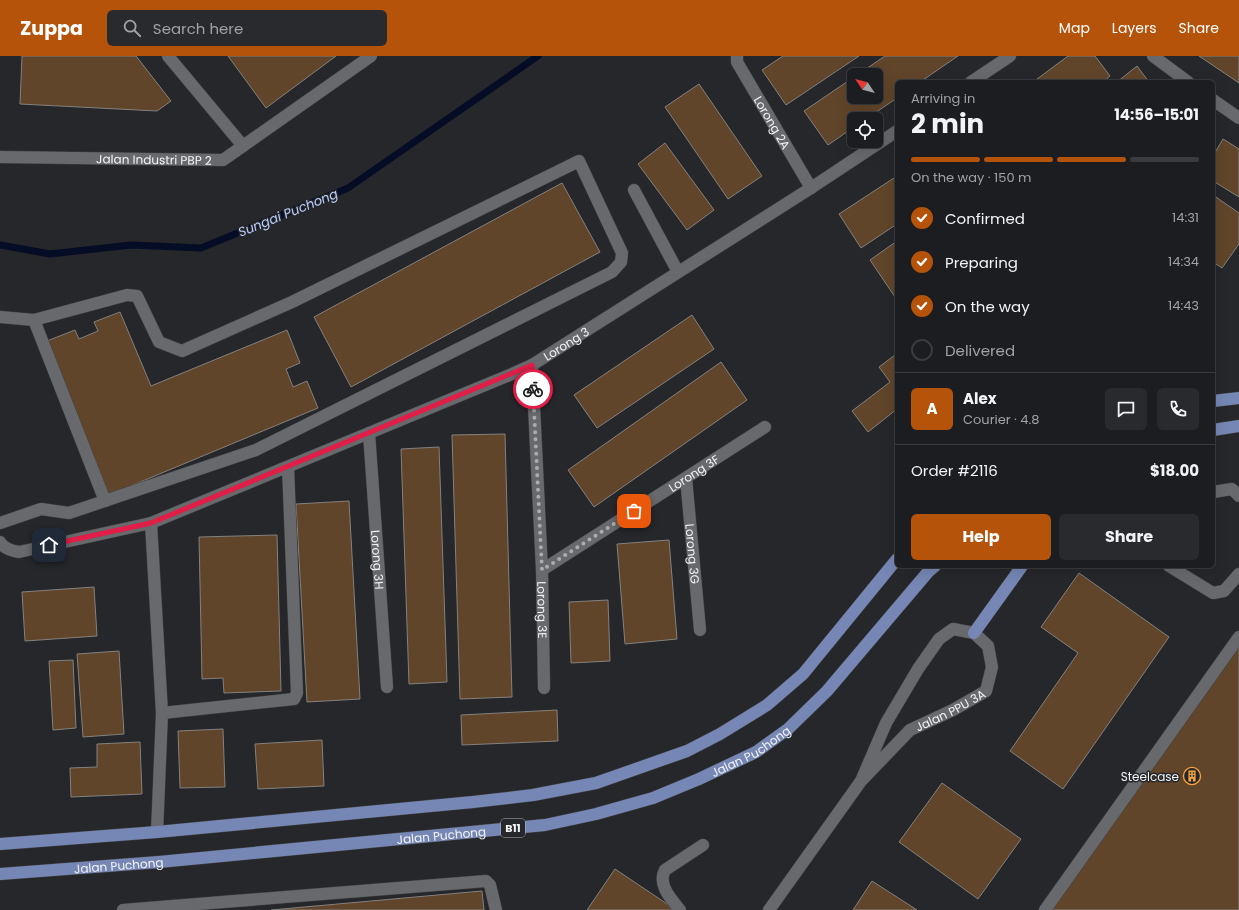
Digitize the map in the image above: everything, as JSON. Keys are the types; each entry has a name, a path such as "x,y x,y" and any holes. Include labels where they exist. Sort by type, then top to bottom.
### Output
{"main road":[{"path":"1215,401 1239,398"},
{"path":"1215,430 1239,426"},
{"path":"0,844 157,832 533,795 596,783 652,764 707,741 767,705 803,674 895,561"},
{"name":"Jalan Puchong","path":"0,874 159,862 545,825 596,814 652,798 699,779 756,752 788,729 827,692 928,572 933,568"},
{"path":"974,633 1021,568"}],"street":[{"path":"168,56 243,146"},
{"name":"Jalan Industri PBP 2","path":"0,157 223,160 371,56"},
{"name":"Lorong 2A","path":"737,56 737,62 811,188"},
{"path":"974,80 1010,56"},
{"path":"1153,56 1185,80"},
{"path":"1216,106 1239,118"},
{"name":"Lorong 3","path":"0,542 2,545 19,552 151,523 532,365 811,188 895,132"},
{"path":"0,317 34,320 127,295 137,296 159,342 182,351 292,302 579,161 622,253 621,262 612,272 256,450 69,513 41,509 0,523"},
{"path":"634,190 678,272"},
{"path":"34,320 105,501"},
{"name":"Lorong 3E","path":"532,365 542,570 544,688"},
{"name":"Lorong 3F","path":"542,570 765,427"},
{"name":"Lorong 3H","path":"369,433 387,687"},
{"path":"162,714 294,699 297,694 288,467"},
{"name":"Lorong 3G","path":"686,478 700,630"},
{"path":"1215,492 1232,488 1239,496"},
{"path":"151,523 162,714 157,832"},
{"path":"1173,568 1213,593 1224,591 1239,574"},
{"name":"Jalan PPU 3A","path":"768,910 860,780 910,730 953,710 986,691 992,667 988,646 974,633 953,629 939,639 918,669 886,723 860,780"},
{"path":"1045,910 1239,637"},
{"path":"680,910 662,884 662,876 665,870 702,845"},
{"path":"123,910 486,881 490,885 496,910"}],"building":[{"path":"22,56 136,56 171,101 157,111 20,104"},
{"path":"228,56 336,56 266,108"},
{"path":"783,56 859,56 786,105 762,70"},
{"path":"885,56 958,56 923,80 895,80 895,99 876,112 847,112 847,132 828,145 804,111 847,82 847,104 883,104 883,68 867,68"},
{"path":"1068,56 1095,56 1110,76 1105,80 1036,80"},
{"path":"1199,56 1239,56 1239,83"},
{"path":"1137,66 1148,80 1120,80"},
{"path":"699,84 762,176 728,199 665,107"},
{"path":"1223,139 1239,149 1239,197 1215,182 1215,153"},
{"path":"665,143 714,210 687,230 638,164"},
{"path":"895,177 895,225 861,248 839,214"},
{"path":"562,183 600,252 351,387 314,317"},
{"path":"1215,196 1239,213 1239,244 1222,268 1215,263"},
{"path":"895,242 895,297 870,260"},
{"path":"120,312 151,386 287,330 300,363 286,369 293,387 307,381 318,408 109,495 47,341 75,330 79,339 98,331 94,322"},
{"path":"692,315 714,349 597,428 574,395"},
{"path":"895,355 895,411 868,432 852,411 890,382 879,367"},
{"path":"721,362 747,400 594,507 568,470"},
{"path":"505,434 512,697 460,699 452,435"},
{"path":"439,447 447,682 409,684 401,449"},
{"path":"349,501 360,699 307,702 296,504"},
{"path":"277,535 281,691 224,693 223,678 202,679 199,537"},
{"path":"669,540 677,639 625,644 617,544"},
{"path":"1079,573 1169,637 1063,789 1010,751 1078,653 1041,627"},
{"path":"94,587 97,636 25,641 22,592"},
{"path":"608,600 610,661 571,663 569,602"},
{"name":"Steelcase","path":"1239,643 1239,910 1051,910"},
{"path":"119,651 124,734 83,737 77,654"},
{"path":"73,660 76,728 53,730 49,661"},
{"path":"557,710 558,741 462,745 461,715"},
{"path":"223,729 225,787 180,788 178,731"},
{"path":"322,740 324,786 258,789 255,744"},
{"path":"140,742 142,794 71,797 70,768 97,767 97,744"},
{"path":"942,783 1021,839 978,899 899,842"},
{"path":"615,869 676,910 587,910"},
{"path":"872,881 917,910 853,910"},
{"path":"482,891 484,910 271,910"}],"waterway":[{"name":"Sungai Puchong","path":"0,245 50,254 131,245 201,248 348,188 538,56"}],"way so far":[{"path":"533,389 542,570 634,511"}],"place":[{"name":"Steelcase","path":"1192,776"}],"route":[{"path":"49,545 151,523 532,365 533,389"}]}
